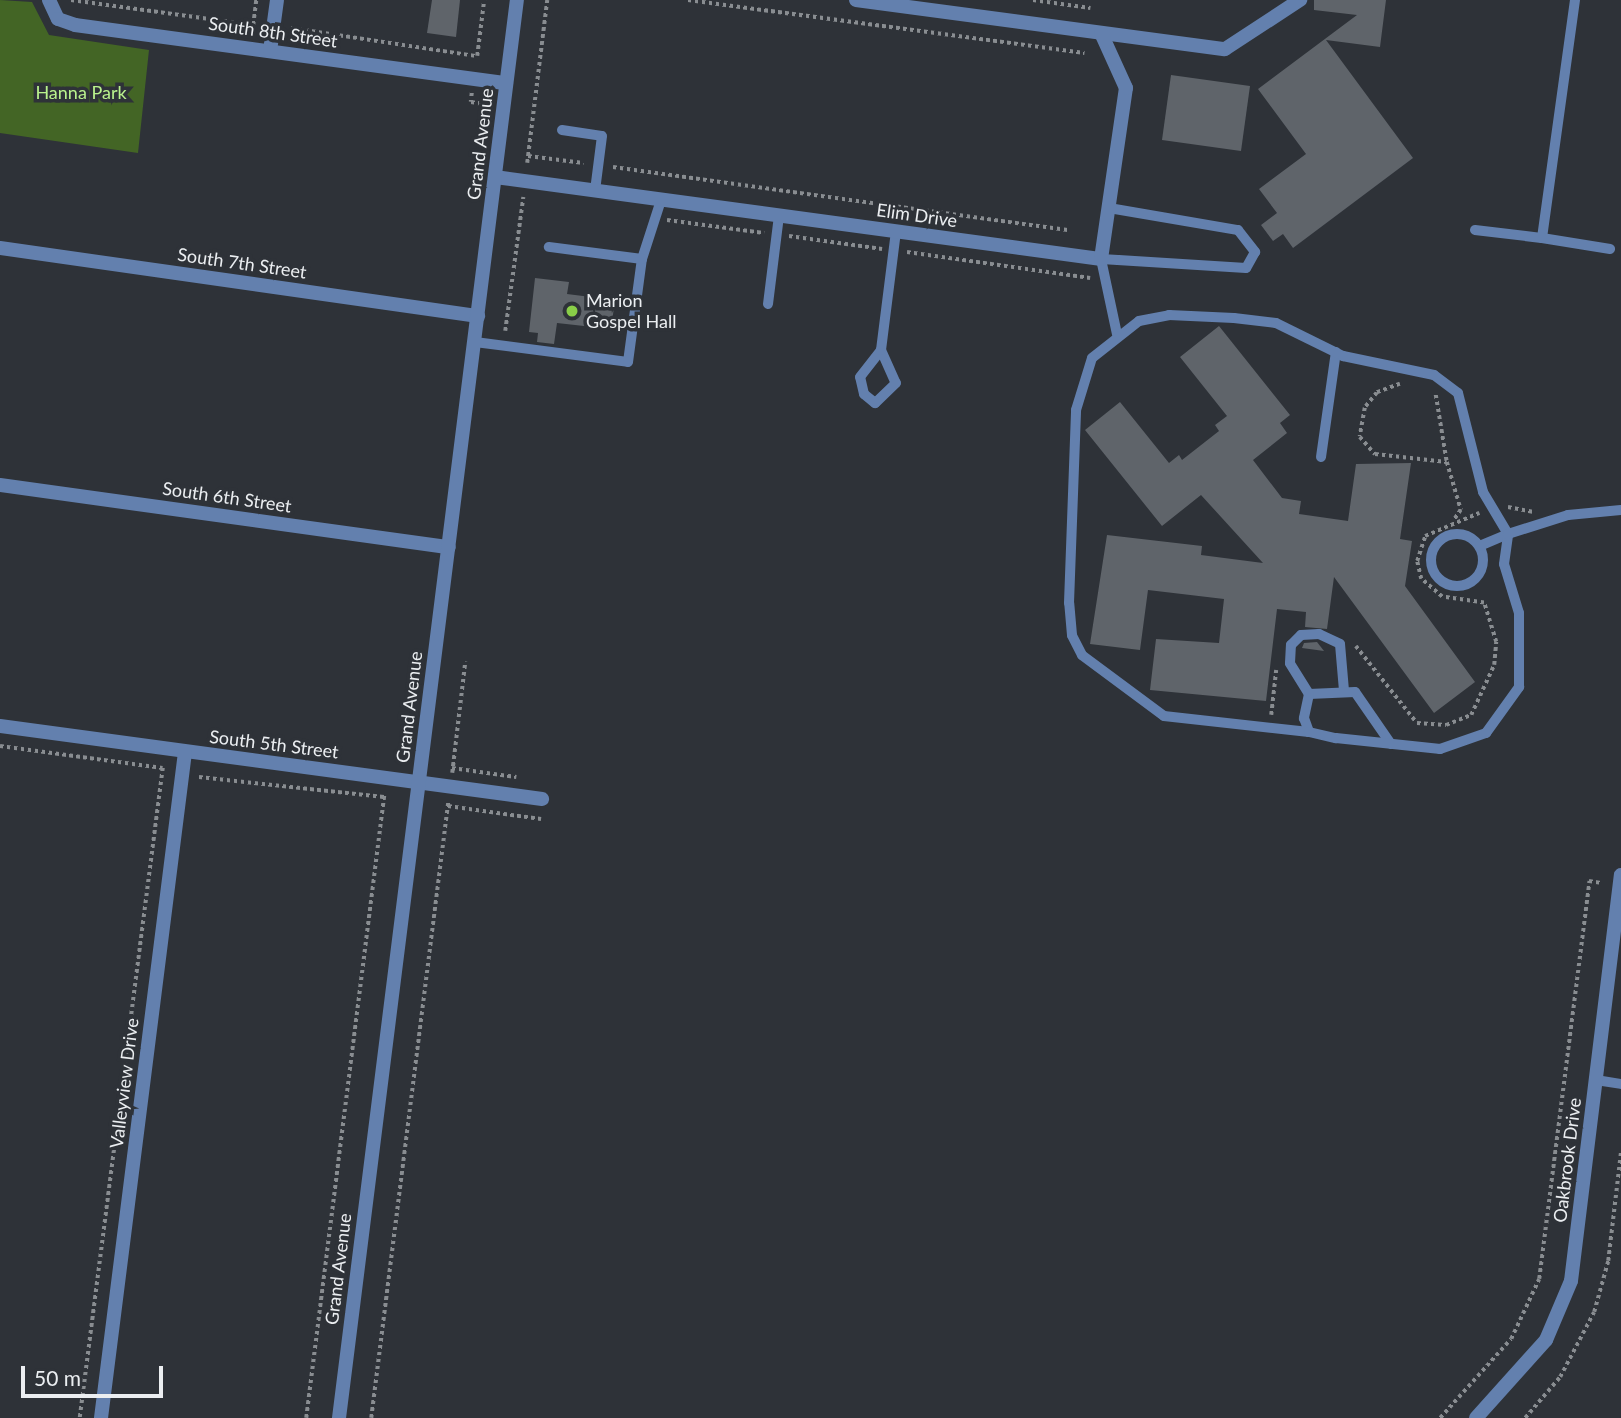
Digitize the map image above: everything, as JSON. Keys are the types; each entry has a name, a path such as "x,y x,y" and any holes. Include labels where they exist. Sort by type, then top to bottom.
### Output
{"street":[{"name":"South 8th Street","path":"49,0 58,19 75,25 506,83"},
{"path":"270,51 277,0"},
{"name":"Grand Avenue","path":"339,1418 517,0"},
{"path":"856,0 1225,49 1300,0"},
{"path":"1101,33 1126,88 1101,259"},
{"name":"Elim Drive","path":"495,177 1101,259"},
{"name":"South 7th Street","path":"0,248 478,316"},
{"name":"South 6th Street","path":"0,485 449,547"},
{"name":"South 5th Street","path":"0,726 542,799"},
{"name":"Valleyview Drive","path":"101,1418 185,752"},
{"name":"Oakbrook Drive","path":"1476,1418 1546,1340 1563,1311 1596,1080 1621,875"}],"lane":[{"path":"1542,239 1576,0"},
{"path":"562,131 602,136 595,191"},
{"path":"475,342 628,362 642,258 661,200"},
{"path":"1109,208 1238,230 1255,252 1246,268 1101,259 1117,334"},
{"path":"768,304 779,216"},
{"path":"1475,230 1610,249"},
{"path":"881,350 896,383 875,402 864,394 860,377 881,350 896,232"},
{"path":"549,247 642,258"},
{"path":"1169,315 1276,323 1336,352 1434,375 1458,393 1483,492 1508,534 1504,564 1519,613 1519,687 1486,733 1440,749 1164,716 1096,669 1072,635 1076,411 1092,358 1117,334 1169,315"},
{"path":"1321,457 1336,352"},
{"path":"1480,546 1568,515 1621,510"},
{"path":"1467,536 1480,546 1483,564 1467,584 1450,585 1436,574 1431,558 1443,538 1467,536"},
{"path":"1309,732 1304,718 1309,694 1290,663 1291,645 1301,635 1319,634 1340,644 1344,691"},
{"path":"1309,694 1344,691 1363,698 1391,744"},
{"path":"1596,1080 1621,1084"}],"path":[{"path":"71,0 253,25 256,0"},
{"path":"292,20 291,30 477,56 484,0"},
{"path":"527,163 547,0"},
{"path":"688,0 1084,53"},
{"path":"1033,0 1090,8"},
{"path":"472,91 471,102 490,105"},
{"path":"523,110 533,111"},
{"path":"528,156 1068,230"},
{"path":"503,346 523,191"},
{"path":"1407,383 1377,393 1365,408 1360,437 1375,454 1447,462"},
{"path":"1429,390 1436,394 1447,462 1461,510 1454,521"},
{"path":"1353,641 1416,723 1446,725 1471,715 1494,665 1496,642 1483,603 1442,597 1421,579 1417,561 1425,536 1454,521 1479,513"},
{"path":"1271,716 1278,659"},
{"path":"452,775 465,662"},
{"path":"0,746 163,768 80,1418"},
{"path":"452,768 518,777"},
{"path":"197,788 199,774 384,797"},
{"path":"306,1418 385,790"},
{"path":"371,1418 449,798"},
{"path":"448,806 541,819"},
{"path":"1440,1418 1511,1339 1539,1279 1589,881 1601,883"},
{"path":"1525,1418 1560,1377 1594,1312 1608,1261 1621,1151"}],"green space":[{"name":"Hanna Park","path":"0,0 32,2 49,35 149,50 138,153 0,133"}],"building":[{"path":"432,0 460,0 456,37 427,33"},
{"path":"1314,0 1386,0 1380,47 1326,40 1413,158 1293,248 1283,234 1273,241 1261,225 1277,213 1259,189 1306,154 1258,89 1357,15 1314,10"},
{"path":"1171,75 1250,86 1241,151 1162,140"},
{"name":"Marion Gospel Hall","path":"535,278 569,282 567,294 615,300 611,329 557,323 554,344 537,342 538,333 529,332"},
{"path":"1219,326 1290,415 1280,423 1287,433 1253,460 1282,498 1301,501 1299,514 1348,521 1356,464 1411,463 1400,539 1412,541 1405,586 1475,682 1434,713 1334,577 1327,629 1305,627 1306,612 1277,609 1266,701 1150,690 1156,639 1219,643 1224,599 1148,590 1140,650 1090,644 1107,535 1202,546 1201,555 1263,563 1201,495 1162,526 1085,430 1120,402 1169,463 1179,455 1182,460 1219,431 1215,425 1227,416 1180,357"},
{"path":"1317,642 1324,651 1302,648 1304,643"}],"place":[{"name":"Marion Gospel Hall","path":"572,311"}]}
